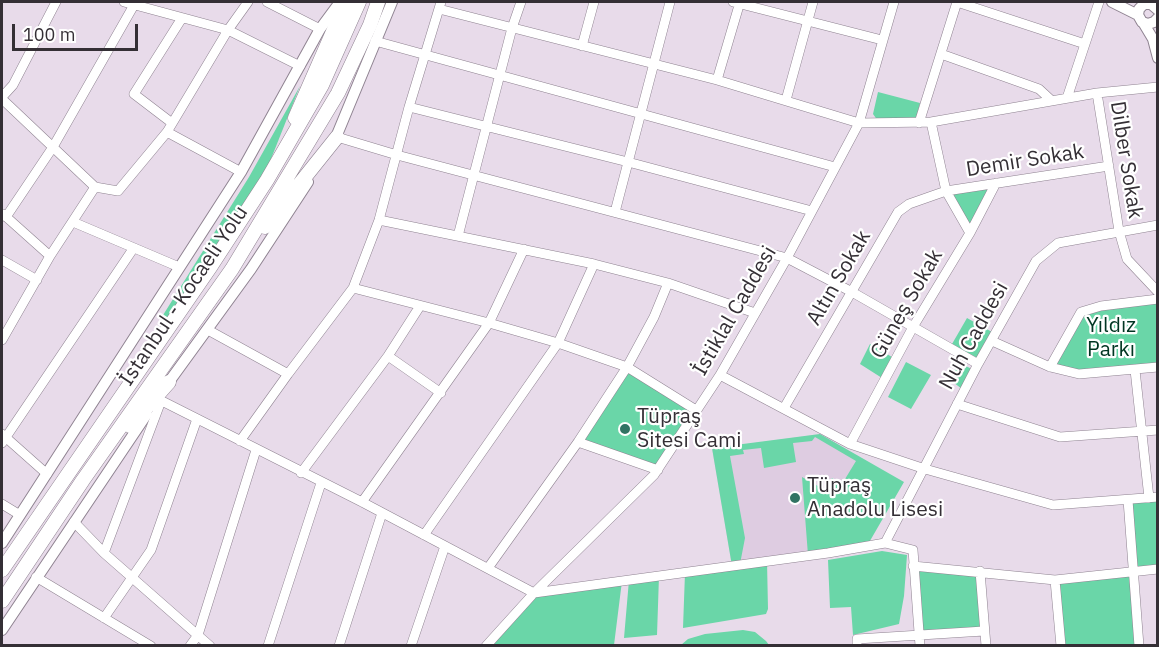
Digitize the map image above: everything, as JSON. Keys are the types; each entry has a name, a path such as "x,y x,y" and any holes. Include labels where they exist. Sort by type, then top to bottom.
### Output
{"highway":[{"path":"267,180 346,2"},
{"path":"2,570 212,266 267,180 322,85 359,2"},
{"name":"İstanbul - Kocaeli Yolu","path":"2,601 83,480 232,269 338,93 370,25 378,2"},
{"path":"232,269 337,137"},
{"path":"83,480 169,382"}],"main road":[{"path":"2,543 241,172 320,29 340,2"},
{"path":"2,630 169,382 251,269 337,137 392,2"},
{"path":"1112,2 1141,19 1151,24 1157,18 1151,4 1142,3 1139,9 1141,19 1154,39 1158,57"}],"street":[{"path":"56,2 13,85 2,98 95,187 118,191 170,128 228,30 248,2"},
{"path":"267,2 320,29"},
{"path":"459,236 512,27 521,2"},
{"path":"582,46 594,2"},
{"path":"615,212 670,2"},
{"path":"717,80 737,2 882,40"},
{"path":"786,100 813,2"},
{"name":"İstiklal Caddesi","path":"486,645 534,593 658,470 720,375 860,123 894,2"},
{"path":"919,123 957,2 1085,44"},
{"path":"1067,98 1099,2"},
{"path":"50,256 4,215 53,147 129,3 228,30 300,66"},
{"path":"240,441 352,288 379,220 409,107 440,5 582,46 717,80 860,123 931,122 1097,93 1158,87"},
{"path":"182,18 134,94 170,128 241,172"},
{"path":"375,41 835,166"},
{"path":"941,54 1039,89 1052,101"},
{"name":"Dilber Sokak","path":"1097,93 1119,231 1127,259 1158,292"},
{"path":"409,107 812,211"},
{"path":"931,122 946,191 970,233"},
{"path":"337,137 397,155 787,258 852,292 978,364"},
{"name":"Demir Sokak","path":"946,191 1108,166"},
{"name":"Güneş Sokak","path":"850,444 913,327 970,233 996,183"},
{"path":"2,340 50,256 95,187"},
{"name":"Altın Sokak","path":"784,408 898,212 909,204 946,191"},
{"path":"379,220 594,264 668,283 755,313"},
{"path":"73,222 179,267"},
{"name":"Nuh Caddesi","path":"885,543 978,364 1036,261 1058,243 1158,225"},
{"path":"47,474 3,438 133,249"},
{"path":"362,502 489,323 524,249"},
{"path":"2,260 37,280"},
{"path":"424,535 558,343 594,264"},
{"path":"488,568 578,442 627,367 654,317 668,283"},
{"path":"352,288 489,323 558,343 627,367 696,410"},
{"path":"1050,367 1081,312 1101,306 1158,299"},
{"path":"301,473 388,356 420,306"},
{"path":"2,321 11,326"},
{"path":"208,330 288,374"},
{"path":"992,341 1050,367 1079,374 1158,367"},
{"path":"388,356 441,393"},
{"path":"720,375 850,444 925,469 1053,505 1153,497 1135,370"},
{"path":"104,553 159,400 362,502 534,593 828,553 885,543 913,550 920,645"},
{"path":"957,404 1060,437 1158,430"},
{"path":"104,618 151,550 197,419"},
{"path":"578,442 658,470"},
{"path":"190,645 198,635 256,450"},
{"path":"268,645 321,483"},
{"path":"1128,500 1139,645"},
{"path":"2,504 20,515"},
{"path":"339,645 382,513"},
{"path":"74,522 104,553 210,645"},
{"path":"411,645 446,546"},
{"path":"913,566 1055,580 1158,569"},
{"path":"980,571 986,645"},
{"path":"36,578 151,645"},
{"path":"1055,580 1061,645"},
{"path":"857,645 857,639 984,631"}],"shaded area":[{"name":"Tüpraş Anadolu Lisesi","path":"820,434 870,463 867,546 732,566 712,449"}],"green space":[{"path":"300,86 263,179 167,325 160,320 249,177"},
{"path":"878,92 920,103 916,120 878,121 873,114"},
{"path":"996,183 970,233 946,191"},
{"name":"Yıldız Parkı","path":"1157,299 1157,367 1079,374 1050,367 1081,312"},
{"path":"967,318 992,332 977,358 952,344"},
{"path":"870,344 892,357 882,378 860,364"},
{"path":"906,362 931,375 911,409 888,397"},
{"path":"959,363 972,369 962,389 949,379"},
{"path":"627,367 696,410 658,470 578,442"},
{"path":"820,434 904,482 867,546 808,555 802,477 825,490 832,478 842,484 856,461 815,437 812,441 793,443 796,462 764,468 761,448 743,450 744,454 730,456 745,538 740,564 767,561 768,609 766,614 683,628 685,573 732,566 712,448"},
{"path":"1157,497 1157,569 1133,572 1139,645 1061,645 1055,580 1132,572 1128,500"},
{"path":"882,551 907,555 899,624 853,635 851,607 830,608 828,560"},
{"path":"913,566 980,571 984,631 919,635"},
{"path":"659,576 657,635 624,638 629,580"},
{"path":"622,581 614,645 487,646 534,593"},
{"path":"743,630 755,632 769,645 681,645 688,639 705,634"}],"place":[{"name":"Tüpraş Sitesi Cami","path":"625,429"},
{"name":"Tüpraş Anadolu Lisesi","path":"795,498"}]}
